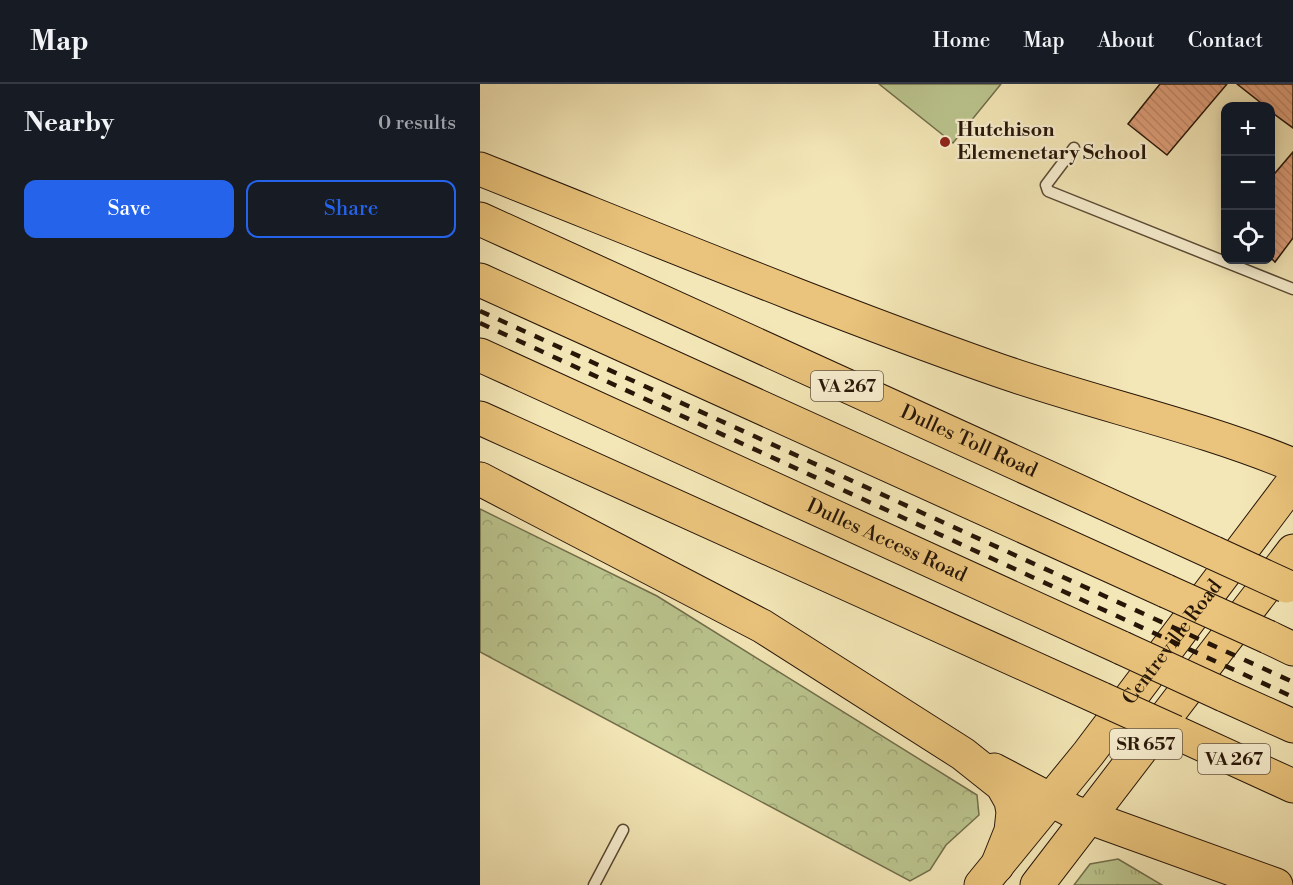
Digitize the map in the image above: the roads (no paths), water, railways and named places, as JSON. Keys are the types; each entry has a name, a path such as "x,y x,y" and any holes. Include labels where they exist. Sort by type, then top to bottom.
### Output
{"main road":[{"path":"480,169 922,344 1028,380 1244,446 1293,465"},
{"name":"Dulles Toll Road","path":"480,219 1290,587"},
{"path":"480,280 1280,643"},
{"name":"Dulles Access Road","path":"480,355 1293,726"},
{"name":"VA 267","path":"480,417 1293,786"},
{"path":"480,479 762,626 963,754 1049,802 1276,885"},
{"name":"Centreville Road","path":"989,876 1246,548 1293,482"},
{"name":"Centreville Road","path":"1037,885 1293,551"},
{"path":"963,754 1002,785 1011,801 1013,813 1011,831 989,876"}],"lane":[{"path":"1074,148 1046,185 1048,191 1293,289"},
{"path":"594,885 623,830"}],"railway":[{"path":"480,311 1293,682"},
{"path":"480,323 1293,697"}],"place":[{"name":"Hutchison Elemenetary School","path":"945,142"}]}
